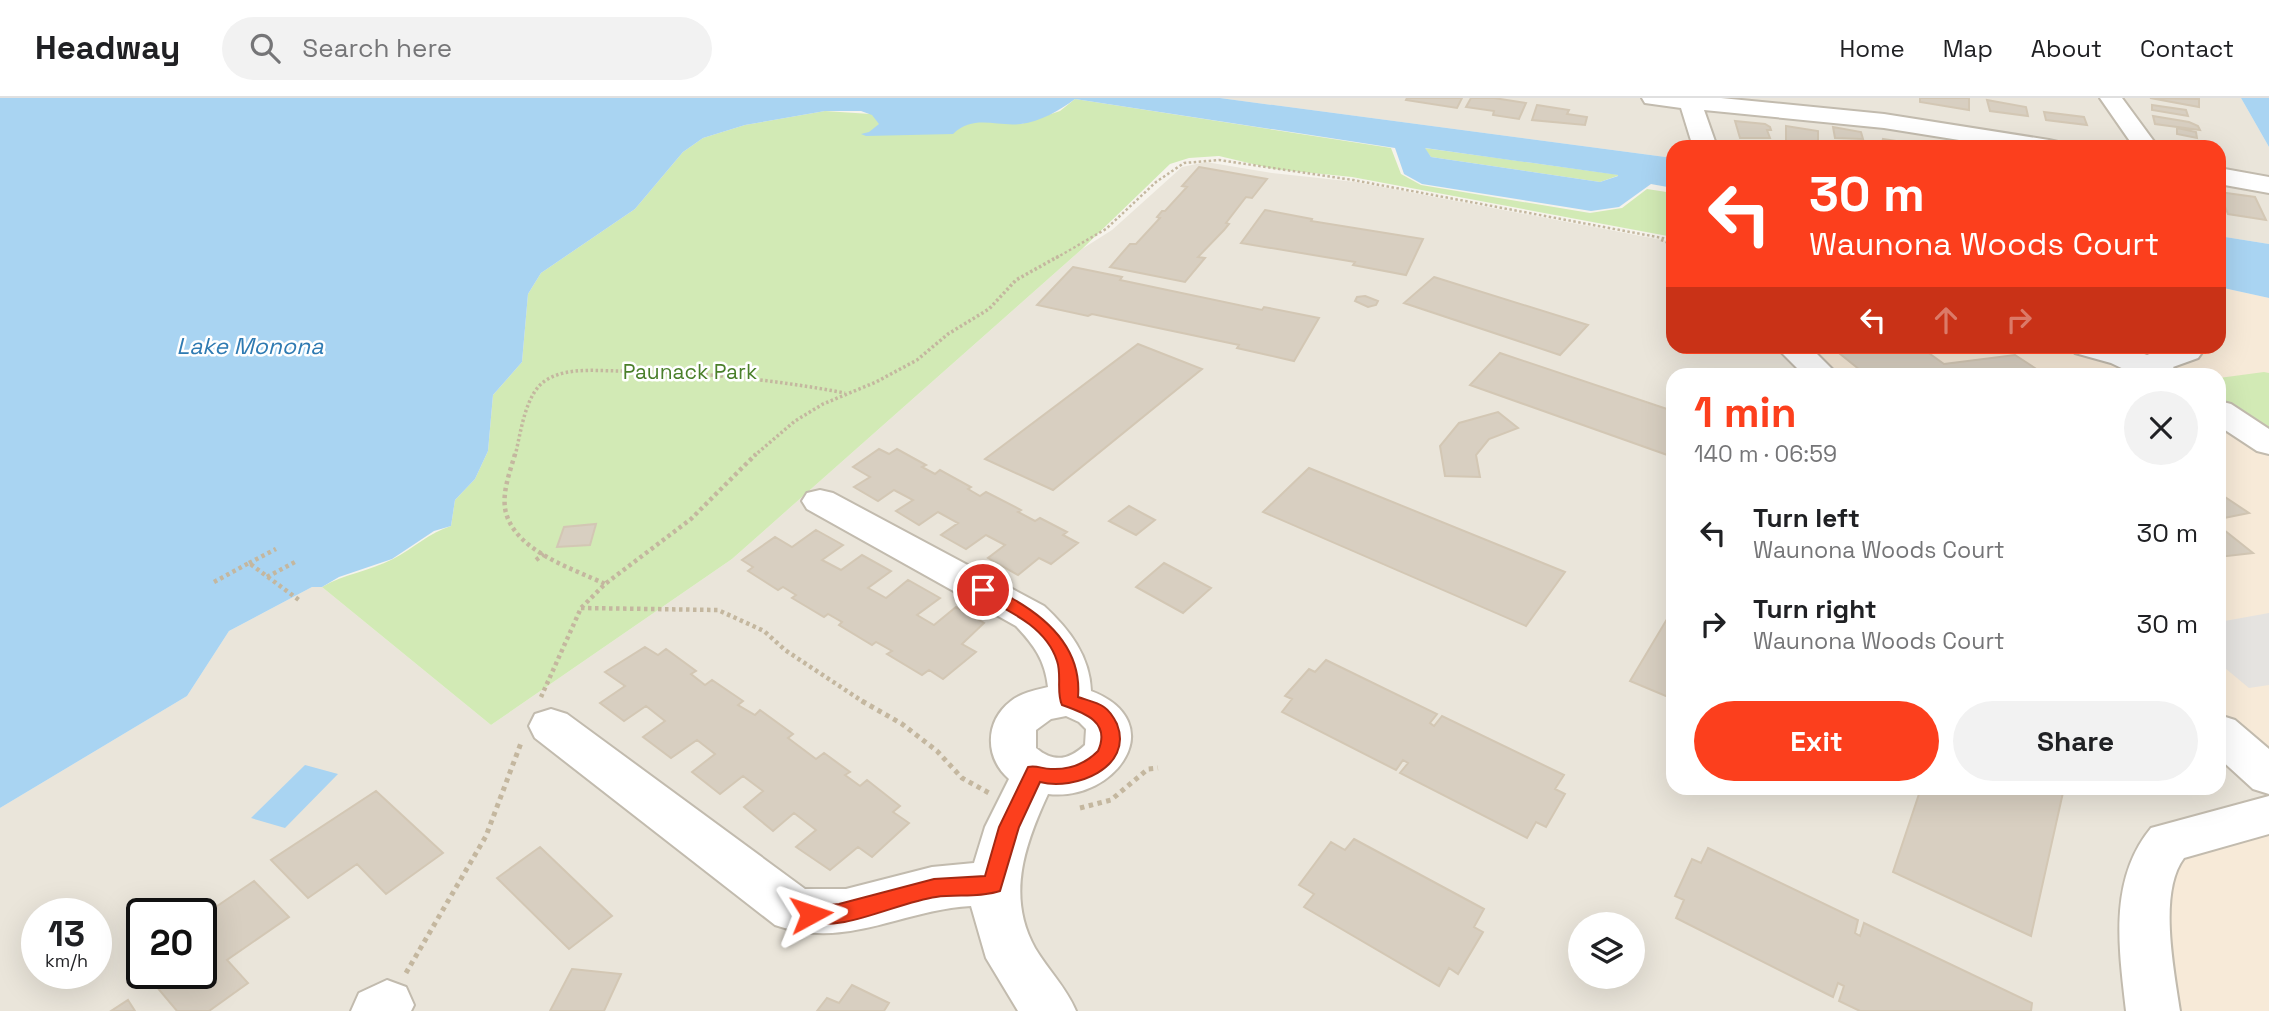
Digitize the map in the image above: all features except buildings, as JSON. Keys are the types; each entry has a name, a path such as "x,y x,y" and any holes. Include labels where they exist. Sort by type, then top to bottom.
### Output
{"street":[{"path":"1653,98 1921,125 2008,140"},
{"path":"2111,98 2141,140"},
{"path":"1689,100 1702,140"},
{"path":"2226,177 2269,185"},
{"path":"1799,354 1814,368"},
{"path":"2115,354 2148,368"},
{"path":"2159,368 2182,354"},
{"path":"2226,416 2269,444"},
{"path":"820,501 1030,616 1052,636 1066,661 1070,685 1069,700"},
{"path":"1027,791 1022,764 1013,753 1010,740 1014,727 1023,715 1036,706 1069,700 1090,707 1106,720 1110,744 1105,756 1095,766 1082,773 1050,777 1027,791 1009,827 993,884 998,914 1012,958 1039,1007"},
{"path":"537,722 793,909 811,914 839,913 934,888 993,884"},
{"path":"2226,737 2266,768"},
{"path":"2153,1011 2144,933 2145,899 2159,850 2168,842 2269,815"}],"path":[{"path":"383,1008 486,836 537,722 581,608 605,584 691,519 754,456 795,421 917,360 948,334 989,309 1016,280 1106,229 1175,167 1194,161 1219,160 1353,180 1666,239"},
{"path":"1655,237 1666,242"},
{"path":"605,584 544,554 515,533 505,511 506,485 533,394 547,380 574,371 672,372 774,380 847,393"},
{"path":"214,582 276,549"},
{"path":"536,560 544,554"},
{"path":"267,577 295,562"},
{"path":"249,563 299,600"},
{"path":"581,608 718,610 742,619 764,631 785,650 839,688 902,724 937,751 962,778 978,789 997,795 1027,791 1046,812 1089,807 1111,800 1148,769 1158,768"}],"shaded area":[{"path":"1220,98 2241,98 2269,147 2269,244 2226,237 2226,140 1666,140 1666,157"},
{"path":"1206,162 1272,173 1356,182 1666,241 1666,354 1798,354 1814,368 1666,368 1666,795 2226,795 2226,738 2269,777 2269,815 2153,1011 0,1011 0,808 187,696 229,631 312,587 322,587 491,725 732,559 1082,249 1112,230 1182,167"},
{"path":"2226,289 2269,298 2269,777 2226,738 2226,368 1814,368 1798,354 2226,354"},
{"path":"2269,613 2269,685 2249,688 2226,669 2226,621"},
{"path":"2269,815 2269,1011 2153,1011 2159,850"}],"green space":[{"name":"Paunack Park","path":"1075,99 1391,148 1401,174 1421,185 1590,213 1622,208 1647,189 1666,192 1666,236 1352,177 1274,169 1219,156 1189,158 1170,164 1082,249 732,559 491,725 322,587 393,559 451,526 455,500 475,479 488,451 493,395 522,362 528,294 541,273 635,209 683,152 703,138 745,125 825,111 1021,124 1060,111"},
{"path":"1424,148 1620,175 1600,182 1431,157"},
{"path":"2269,373 2269,432 2226,404 2226,377"}],"water":[{"name":"Lake Monona","path":"0,98 1220,98 1666,157 1666,187 1651,184 1619,207 1591,211 1422,184 1404,174 1395,148 1075,99 1035,121 1021,124 969,124 953,134 866,136 861,134 869,132 879,124 872,115 861,111 825,111 745,125 703,138 683,152 635,209 541,273 528,294 522,362 493,395 488,451 475,479 455,500 451,526 434,531 392,559 339,577 322,587 312,587 229,631 187,696 0,808","holes":["1425,148 1618,176 1600,182 1431,157"]},
{"path":"2241,98 2269,98 2269,147"},
{"path":"2226,237 2269,244 2269,298 2226,289"},
{"path":"305,765 338,774 285,828 251,818"}],"route":[{"path":"811,914 839,913 934,888 993,884 1009,827 1035,773 1066,777 1082,773 1105,756 1110,744 1106,720 1097,710 1069,700 1070,685 1066,661 1052,636 1030,616 983,590"}]}
